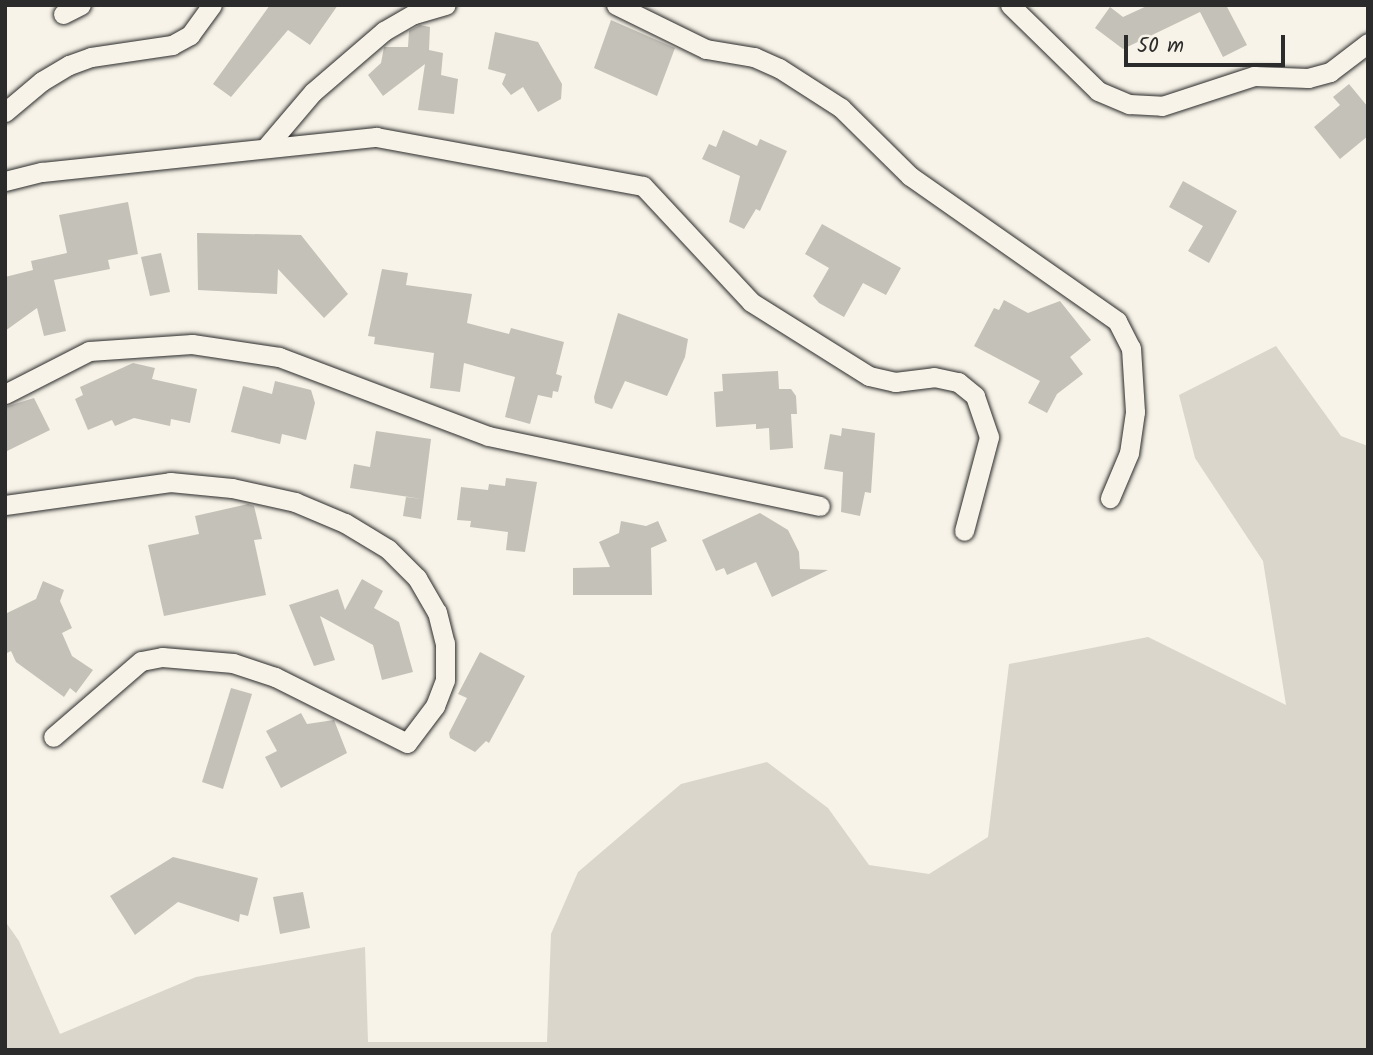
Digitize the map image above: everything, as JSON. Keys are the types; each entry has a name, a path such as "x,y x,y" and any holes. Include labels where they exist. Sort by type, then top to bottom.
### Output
{"street":[{"path":"5,113 42,81 69,65 91,57 172,45 190,35 212,5"},
{"path":"267,146 313,92 384,31 414,14 446,5"},
{"path":"615,5 706,49 754,57 779,68 841,108 910,176 1117,321 1131,348 1135,412 1129,453 1110,498"},
{"path":"1010,5 1098,91 1129,104 1162,106 1254,76 1319,75 1368,43"},
{"path":"5,181 41,172 267,146 376,137 643,186 751,302 869,376 895,382 934,377 958,382 975,396 989,437 964,531"},
{"path":"5,394 89,351 192,344 279,357 488,436 820,506"},
{"path":"5,505 170,482 232,488 295,502 345,523 388,549 417,578 437,612 445,643 445,680 435,706 407,743 275,677 233,663 162,657 141,661 53,737"}],"shaded area":[{"path":"1276,346 1341,436 1368,446 1368,1050 5,1050 5,921 19,941 60,1034 196,977 365,947 368,1042 547,1042 551,934 578,872 681,784 767,762 828,808 869,865 929,874 988,837 1009,664 1148,637 1286,705 1263,561 1195,458 1179,395"}],"building":[{"path":"270,5 338,5 310,45 288,30 231,97 213,84"},
{"path":"1149,5 1226,5 1247,45 1223,57 1200,12 1123,49 1095,28 1110,7 1123,17"},
{"path":"611,20 675,48 657,96 594,68"},
{"path":"420,25 430,27 429,50 443,53 441,75 458,79 454,114 418,110 425,64 383,96 368,75 381,63 384,47 408,47 409,31"},
{"path":"495,32 538,42 562,84 561,99 538,112 523,87 511,95 502,84 506,74 488,69"},
{"path":"1349,84 1368,107 1368,136 1340,159 1314,127 1340,105 1333,97"},
{"path":"723,130 757,146 760,139 787,151 760,211 756,209 744,229 729,222 740,176 702,159 709,144 716,147"},
{"path":"1183,181 1237,211 1209,263 1188,251 1203,226 1169,207"},
{"path":"128,202 138,254 108,260 110,269 54,280 66,331 44,336 37,308 5,331 5,277 33,270 31,261 67,253 59,215"},
{"path":"822,224 901,268 886,295 863,283 844,317 819,303 813,296 829,268 805,254"},
{"path":"197,233 301,235 348,294 324,318 278,269 277,294 198,290"},
{"path":"161,253 170,292 150,296 141,257"},
{"path":"382,269 408,273 406,285 472,294 467,323 509,334 511,328 564,342 556,374 562,376 558,392 553,391 552,398 538,395 530,424 505,417 515,377 464,363 460,392 430,388 434,353 374,344 375,337 368,336"},
{"path":"1004,300 1028,313 1060,301 1091,340 1070,357 1083,374 1057,394 1047,413 1028,403 1040,381 974,346 994,308 999,310"},
{"path":"618,313 688,339 685,357 667,396 625,381 612,409 595,403 594,397"},
{"path":"133,363 155,368 152,379 197,389 190,423 171,419 170,426 134,418 115,426 112,420 88,430 75,399 83,395 80,387"},
{"path":"778,371 779,389 791,389 796,396 797,414 791,414 793,448 770,450 769,428 756,429 756,424 716,427 714,392 723,391 722,374"},
{"path":"275,381 311,390 315,403 306,440 282,434 280,444 231,432 243,386 272,394"},
{"path":"34,398 50,430 5,452 5,407"},
{"path":"842,428 875,433 871,493 865,492 860,516 841,512 843,472 824,469 830,434 841,436"},
{"path":"376,431 431,439 421,519 403,516 406,497 422,499 350,488 354,464 370,467"},
{"path":"506,478 537,482 525,552 506,550 508,532 470,527 471,521 457,520 461,487 488,490 489,484 505,486"},
{"path":"248,504 254,506 262,539 254,540 266,595 164,616 148,545 199,534 195,516"},
{"path":"760,513 788,530 799,552 800,569 828,570 772,597 756,562 727,575 724,568 716,571 702,540"},
{"path":"621,521 646,526 658,521 667,541 651,548 652,595 573,595 573,568 610,567 599,542 619,533"},
{"path":"362,579 383,591 374,608 399,622 413,672 382,680 373,645 320,616 335,660 314,666 289,605 338,589 345,610"},
{"path":"43,581 64,590 60,601 72,628 62,633 72,656 93,670 76,693 70,688 64,697 16,662 11,651 5,654 5,614 36,599"},
{"path":"480,652 525,676 489,743 486,741 475,752 450,738 449,733 467,698 458,694"},
{"path":"231,688 252,694 223,789 202,782"},
{"path":"301,713 307,724 334,720 347,753 281,788 265,757 277,751 266,731"},
{"path":"173,857 258,878 248,916 240,914 239,922 178,902 135,935 110,896"},
{"path":"303,892 310,928 280,934 273,897"}]}
